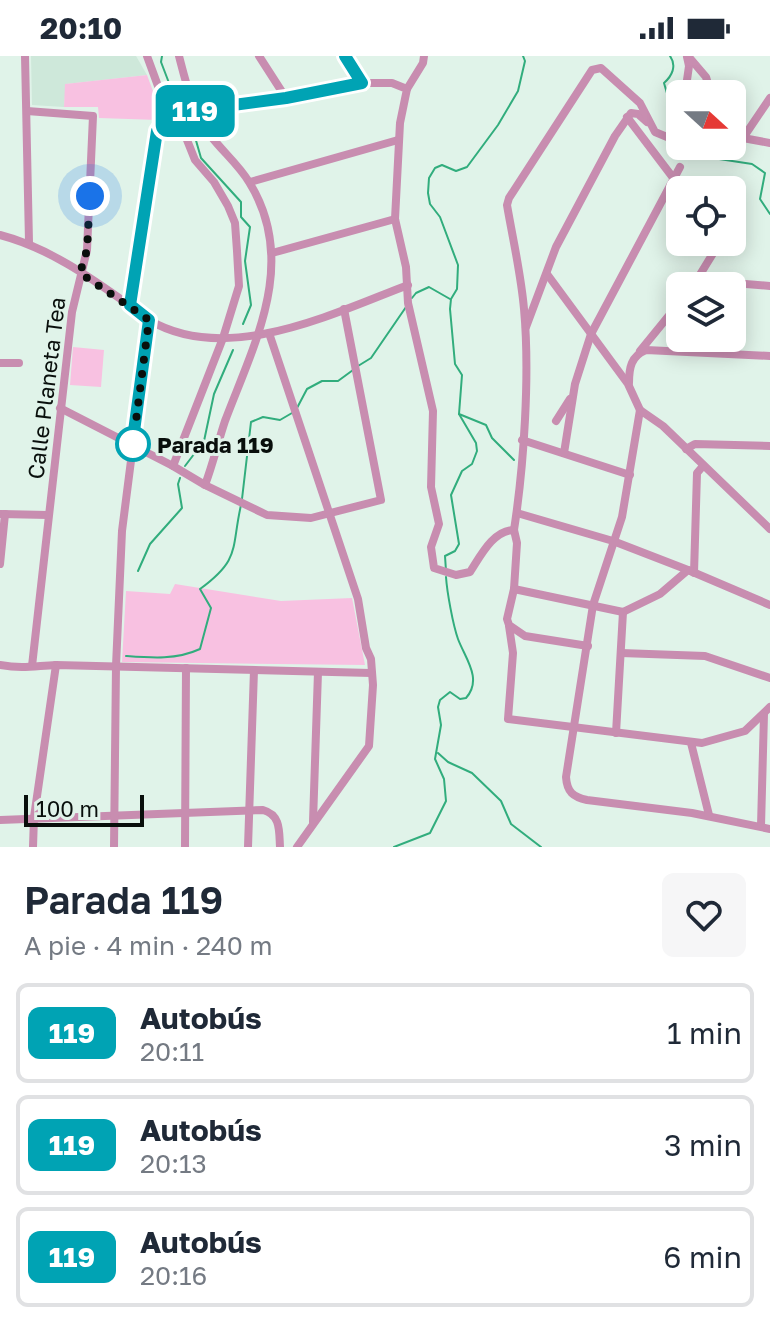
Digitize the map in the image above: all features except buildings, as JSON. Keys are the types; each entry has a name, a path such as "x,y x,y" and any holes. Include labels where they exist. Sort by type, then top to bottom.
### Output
{"street":[{"path":"25,56 29,242"},
{"path":"147,56 165,105 185,135 195,160 214,182 235,223 239,286 223,338 173,466"},
{"path":"179,56 196,111 208,133 250,182 265,220 272,253 269,292 259,337 225,423 205,485"},
{"path":"259,56 286,98"},
{"path":"344,56 362,83"},
{"path":"424,56 407,89 398,140 395,219 408,285 408,303 433,411 431,487 439,524 431,547 434,568 456,575 470,572 496,537 504,531 514,530"},
{"path":"687,56 707,80"},
{"path":"687,56 687,80"},
{"path":"699,67 706,56"},
{"path":"666,137 655,132 640,103 626,89 601,68 592,70 507,205 521,284 525,332 522,440 514,530 517,543 514,589 508,610 513,653 508,719 691,743 745,731 767,710"},
{"path":"130,305 157,131 162,124 196,111 362,83 392,83 407,89"},
{"path":"746,134 770,98"},
{"name":"Calle Planeta Tea","path":"27,111 93,116 87,250 72,312 32,666"},
{"path":"525,332 556,247 627,117 634,112 651,125"},
{"path":"627,117 672,176"},
{"path":"746,139 770,143"},
{"path":"250,182 398,140"},
{"path":"676,176 680,167"},
{"path":"564,453 573,395 591,334 666,194"},
{"path":"272,253 395,219"},
{"path":"0,235 29,242 149,320 197,337 259,337 408,285"},
{"path":"547,274 628,384 640,410 663,426 770,529"},
{"path":"746,285 770,286"},
{"path":"539,295 551,288 559,291"},
{"path":"60,408 267,515 296,518 329,514 381,500 344,309"},
{"path":"114,847 116,666 122,531 149,320"},
{"path":"628,384 630,367 666,320"},
{"path":"269,333 358,599 366,648 371,659 369,746 297,847"},
{"path":"640,352 770,356"},
{"path":"0,363 19,363"},
{"path":"556,421 573,395"},
{"path":"640,410 622,517 593,605 566,777 569,791 587,800 709,815 765,827 767,710"},
{"path":"522,440 630,475"},
{"path":"686,449 695,444 770,446"},
{"path":"691,572 697,473 703,466"},
{"path":"517,513 613,541 770,605"},
{"path":"0,564 2,514 48,515"},
{"path":"514,589 623,612 660,594 691,572"},
{"path":"616,733 623,612"},
{"path":"509,625 525,636 588,646"},
{"path":"621,653 705,656 770,678"},
{"path":"0,665 22,669 56,665 371,673"},
{"path":"33,847 34,817 56,665"},
{"path":"185,847 186,668"},
{"path":"248,847 254,670"},
{"path":"313,822 318,672"},
{"path":"691,743 709,815"},
{"path":"0,820 249,810 271,812 280,828 280,847"}],"shaded area":[{"path":"31,56 136,56 147,75 66,84 64,107 32,105"},
{"path":"147,75 157,102 158,120 99,118 98,107 64,107 65,84"},
{"path":"73,347 104,350 101,387 70,385"},
{"path":"175,584 281,601 352,598 365,665 122,662 126,591 170,594"}],"waterway":[{"path":"162,56 161,62 174,96"},
{"path":"446,571 445,556 455,551 459,544 451,495 462,471 472,464 477,451 476,443 459,414 462,375 455,364 450,309 457,289 458,265 440,217 430,204 429,178 435,168 442,165 456,171 467,167 518,91 525,61 523,56"},
{"path":"666,80 673,71 670,56"},
{"path":"666,81 666,90"},
{"path":"191,123 201,158 241,202 241,217 250,227 245,261 251,305 243,324"},
{"path":"726,160 752,164 765,173 760,199 770,214"},
{"path":"412,298 429,287 450,299"},
{"path":"358,366 371,358 406,307"},
{"path":"185,466 204,441 214,394 233,350"},
{"path":"297,408 307,389 322,381 338,381 353,370"},
{"path":"242,499 251,422 263,417 280,420 292,413"},
{"path":"459,414 486,425 492,438 514,460"},
{"path":"138,571 150,544 182,508 180,478"},
{"path":"126,656 173,657 200,649 211,608 200,589 228,561 241,505"},
{"path":"394,847 430,833 446,801 444,779 435,759 441,725 438,707 440,700 450,692 460,699 466,698 473,683 471,668 454,626 446,577"},
{"path":"438,753 448,762 472,773 501,801 511,824 541,847"}],"bus line":[{"name":"119","path":"132,446 149,320 130,305 157,131 162,124 188,111 286,98 362,83 345,56"}],"place":[{"name":"Parada 119","path":"133,444"}],"route":[{"path":"90,196 87,250 80,273 149,320 133,444"}]}
